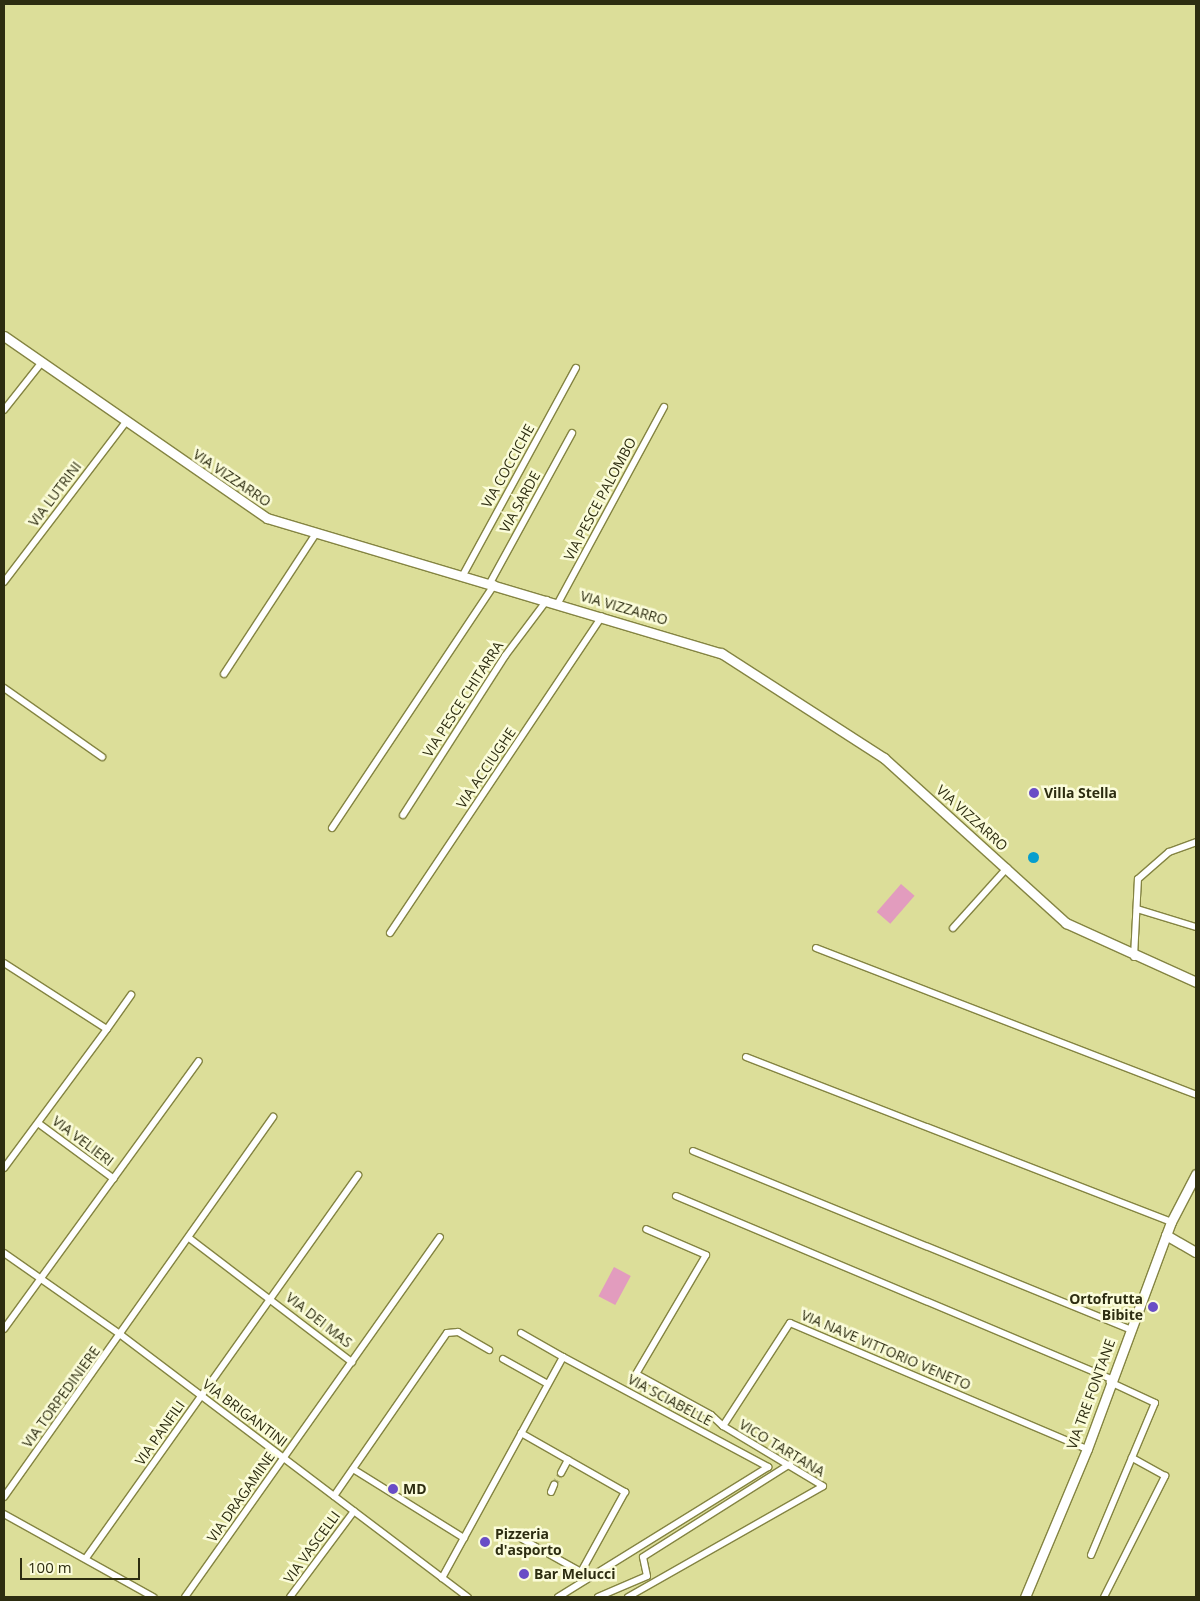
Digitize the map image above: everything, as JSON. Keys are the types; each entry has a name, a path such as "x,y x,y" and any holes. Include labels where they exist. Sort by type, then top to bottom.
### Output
{"street":[{"name":"VIA VIZZARRO","path":"4,336 267,518 315,535 463,575 721,653 884,758 1066,923 1134,957 1196,982"},
{"path":"4,410 42,362"},
{"name":"VIA COCCICHE","path":"463,575 576,368"},
{"name":"VIA PESCE PALOMBO","path":"558,603 664,407"},
{"name":"VIA LUTRINI","path":"4,582 126,422"},
{"name":"VIA SARDE","path":"332,828 492,584 572,433"},
{"path":"224,674 315,535"},
{"name":"VIA PESCE CHITARRA","path":"403,815 505,656 547,600"},
{"name":"VIA ACCIUGHE","path":"390,933 602,616"},
{"path":"4,688 102,756"},
{"path":"1134,957 1137,908 1135,885 1147,869 1169,852 1196,842"},
{"path":"953,928 1007,868"},
{"path":"1137,908 1196,927"},
{"path":"816,948 1196,1095"},
{"path":"4,963 107,1029"},
{"path":"4,1168 131,996"},
{"path":"746,1057 1171,1222"},
{"path":"4,1329 198,1060"},
{"name":"VIA TORPEDINIERE","path":"4,1497 122,1335 273,1117"},
{"name":"VIA VELIERI","path":"38,1123 114,1179"},
{"path":"692,1151 1129,1330"},
{"name":"VIA TRE FONTANE","path":"1025,1597 1086,1449 1171,1222 1196,1174"},
{"name":"VIA PANFILI","path":"86,1558 358,1175"},
{"path":"676,1196 1110,1381 1155,1403 1091,1555"},
{"name":"VICO TARTANA","path":"628,1597 823,1486 790,1464 723,1426 710,1414 636,1374 706,1255 646,1229"},
{"path":"1166,1235 1196,1252"},
{"name":"VIA DRAGAMINE","path":"185,1597 440,1237"},
{"name":"VIA DEI MAS","path":"189,1238 352,1362"},
{"name":"VIA BRIGANTINI","path":"4,1253 122,1335 468,1597"},
{"name":"VIA NAVE VITTORIO VENETO","path":"723,1426 790,1323 1086,1449"},
{"path":"334,1496 447,1333 458,1332 489,1350"},
{"path":"442,1578 563,1357 521,1333"},
{"name":"VIA SCIABELLE","path":"558,1597 768,1467 563,1357"},
{"path":"503,1359 548,1384"},
{"path":"521,1433 625,1492 581,1572"},
{"path":"1104,1597 1164,1476 1132,1458"},
{"path":"561,1473 568,1460"},
{"path":"598,1597 647,1576 643,1557 790,1464"},
{"path":"353,1469 464,1538"},
{"path":"550,1492 554,1485"},
{"name":"VIA VASCELLI","path":"290,1597 354,1511"},
{"path":"4,1514 153,1597"},
{"path":"522,1539 581,1572 585,1580"}],"shaded area":[{"path":"901,884 915,896 890,924 877,912"},
{"path":"614,1267 631,1276 615,1305 599,1296"}],"water":[{"path":"1031,852 1035,852 1038,857 1037,861 1031,862 1028,859 1028,855"}],"tunnel":[{"path":"554,1485 561,1473"}],"place":[{"name":"Villa Stella","path":"1034,793"},
{"name":"Ortofrutta Bibite","path":"1153,1307"},
{"name":"MD","path":"393,1489"},
{"name":"Pizzeria d'asporto","path":"485,1542"},
{"name":"Bar Melucci","path":"524,1574"}]}
